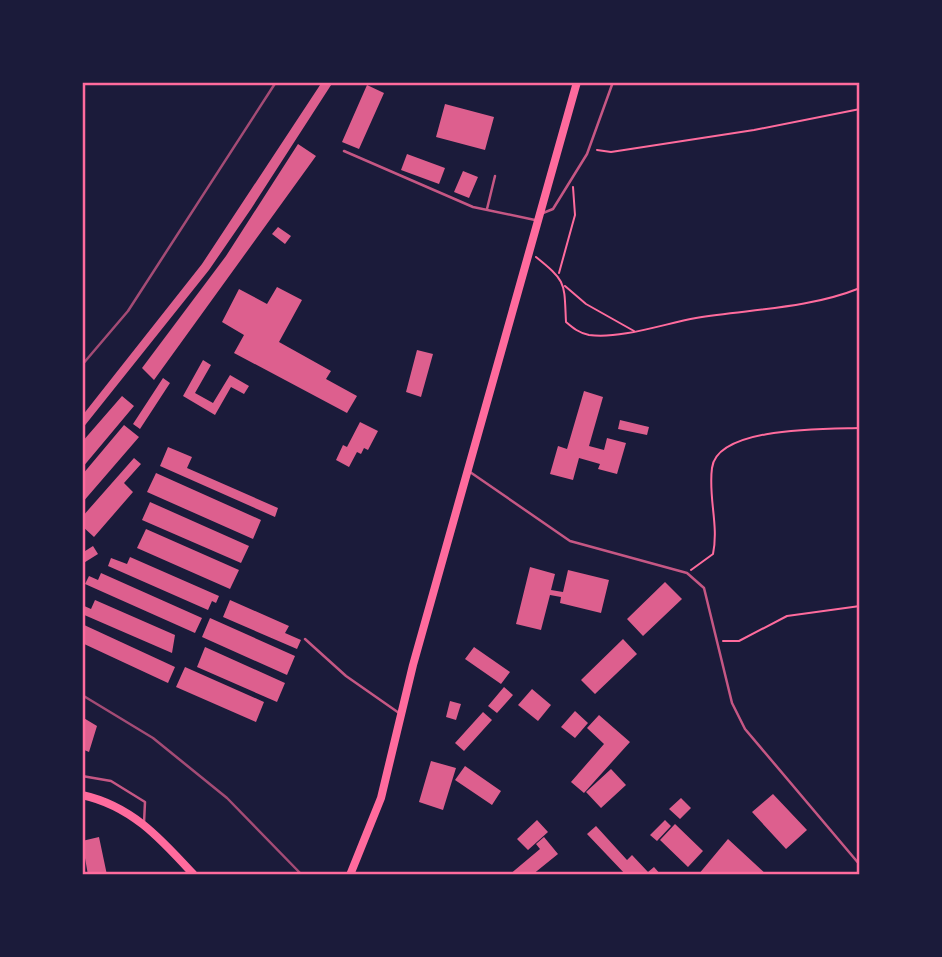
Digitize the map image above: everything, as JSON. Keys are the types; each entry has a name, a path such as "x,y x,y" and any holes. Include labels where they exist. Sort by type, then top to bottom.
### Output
{"main road":[{"path":"350,875 381,798 412,665 577,82"},
{"path":"82,795 116,805 144,823 194,875"}],"lane":[{"path":"344,151 473,207 539,217 553,209 589,149 613,82"},
{"path":"487,209 495,176"},
{"path":"468,470 570,541 687,573 704,588 732,704 745,729 860,865"},
{"path":"305,639 346,676 402,715"},
{"path":"82,776 111,781 145,802 144,823"}],"path":[{"path":"589,149 611,152 754,130 860,108"},
{"path":"558,275 575,215 572,179"},
{"path":"530,252 558,275 586,304 634,331"},
{"path":"565,285 566,322 576,331 590,335 658,328 694,318 756,312 833,299 860,288"},
{"path":"687,573 713,554 717,536 712,467 718,455 748,437 767,432 860,428"},
{"path":"719,642 738,640 787,616 860,606"}],"building":[{"path":"322,82 333,82 209,270 82,429 82,416 202,264"},
{"path":"367,85 384,93 359,149 342,142"},
{"path":"445,104 494,117 485,150 436,137"},
{"path":"298,144 316,156 154,380 142,368 226,256"},
{"path":"407,154 445,168 439,184 401,170"},
{"path":"463,171 478,177 469,198 454,192"},
{"path":"278,227 291,236 285,244 272,234"},
{"path":"277,287 302,300 279,342 331,371 326,379 357,396 347,413 234,353 244,335 222,322 239,289 267,304"},
{"path":"417,350 433,354 421,397 406,392"},
{"path":"203,360 211,365 195,393 213,403 230,375 249,386 244,394 231,387 215,415 183,396"},
{"path":"163,378 170,383 140,429 133,424"},
{"path":"584,391 603,397 589,446 604,450 607,438 626,443 617,474 598,469 600,464 579,458 573,480 550,474 558,446 567,449"},
{"path":"122,396 134,406 82,468 82,442"},
{"path":"620,420 649,427 647,435 618,429"},
{"path":"360,422 378,431 368,450 364,448 361,454 357,452 349,467 336,460 343,445 347,447"},
{"path":"124,425 139,437 82,503 82,475"},
{"path":"168,447 192,457 187,468 278,508 275,517 160,466"},
{"path":"134,458 141,464 124,483 133,492 94,537 82,526 82,517"},
{"path":"156,473 261,520 253,539 147,492"},
{"path":"150,502 249,546 241,563 142,520"},
{"path":"146,529 239,570 230,589 137,548"},
{"path":"93,546 98,554 82,564 82,553"},
{"path":"130,557 219,596 216,603 212,601 208,610 108,566 111,558 127,564"},
{"path":"530,567 555,574 551,590 563,592 568,570 609,580 601,613 560,603 561,597 550,595 541,630 516,624"},
{"path":"101,573 202,618 195,633 85,584 89,576 98,580"},
{"path":"665,582 682,599 643,636 627,619"},
{"path":"95,600 175,635 172,653 82,614 82,605 91,609"},
{"path":"230,600 289,626 285,633 301,640 297,649 223,617"},
{"path":"210,618 295,656 287,675 202,637"},
{"path":"82,624 175,667 168,683 82,643"},
{"path":"623,639 637,654 595,694 581,680"},
{"path":"205,647 285,683 277,702 197,667"},
{"path":"474,647 510,672 501,684 465,659"},
{"path":"185,667 264,702 256,722 176,687"},
{"path":"504,687 513,695 497,713 488,706"},
{"path":"532,689 551,705 538,721 518,705"},
{"path":"450,701 461,704 456,720 446,717"},
{"path":"575,711 588,723 575,738 561,727"},
{"path":"483,712 492,720 464,751 455,743"},
{"path":"599,715 630,742 584,793 571,782 604,744 587,728"},
{"path":"82,717 97,726 89,752 82,749"},
{"path":"431,761 456,768 443,810 419,802"},
{"path":"465,766 501,791 492,805 455,780"},
{"path":"611,769 626,785 601,808 586,792"},
{"path":"773,794 807,830 786,849 752,812"},
{"path":"681,798 691,808 680,819 669,809"},
{"path":"537,820 548,832 528,850 517,839"},
{"path":"665,820 671,826 657,841 650,835"},
{"path":"675,824 703,851 688,867 660,840"},
{"path":"596,826 627,860 632,855 648,872 654,867 661,875 626,875 587,834"},
{"path":"99,837 107,875 88,875 82,841"},
{"path":"544,837 558,854 532,875 509,875 540,849 536,844"},
{"path":"728,839 767,875 698,875"}],"railway":[{"path":"82,365 128,311 276,82"},
{"path":"82,695 153,738 227,798 302,875"}]}
